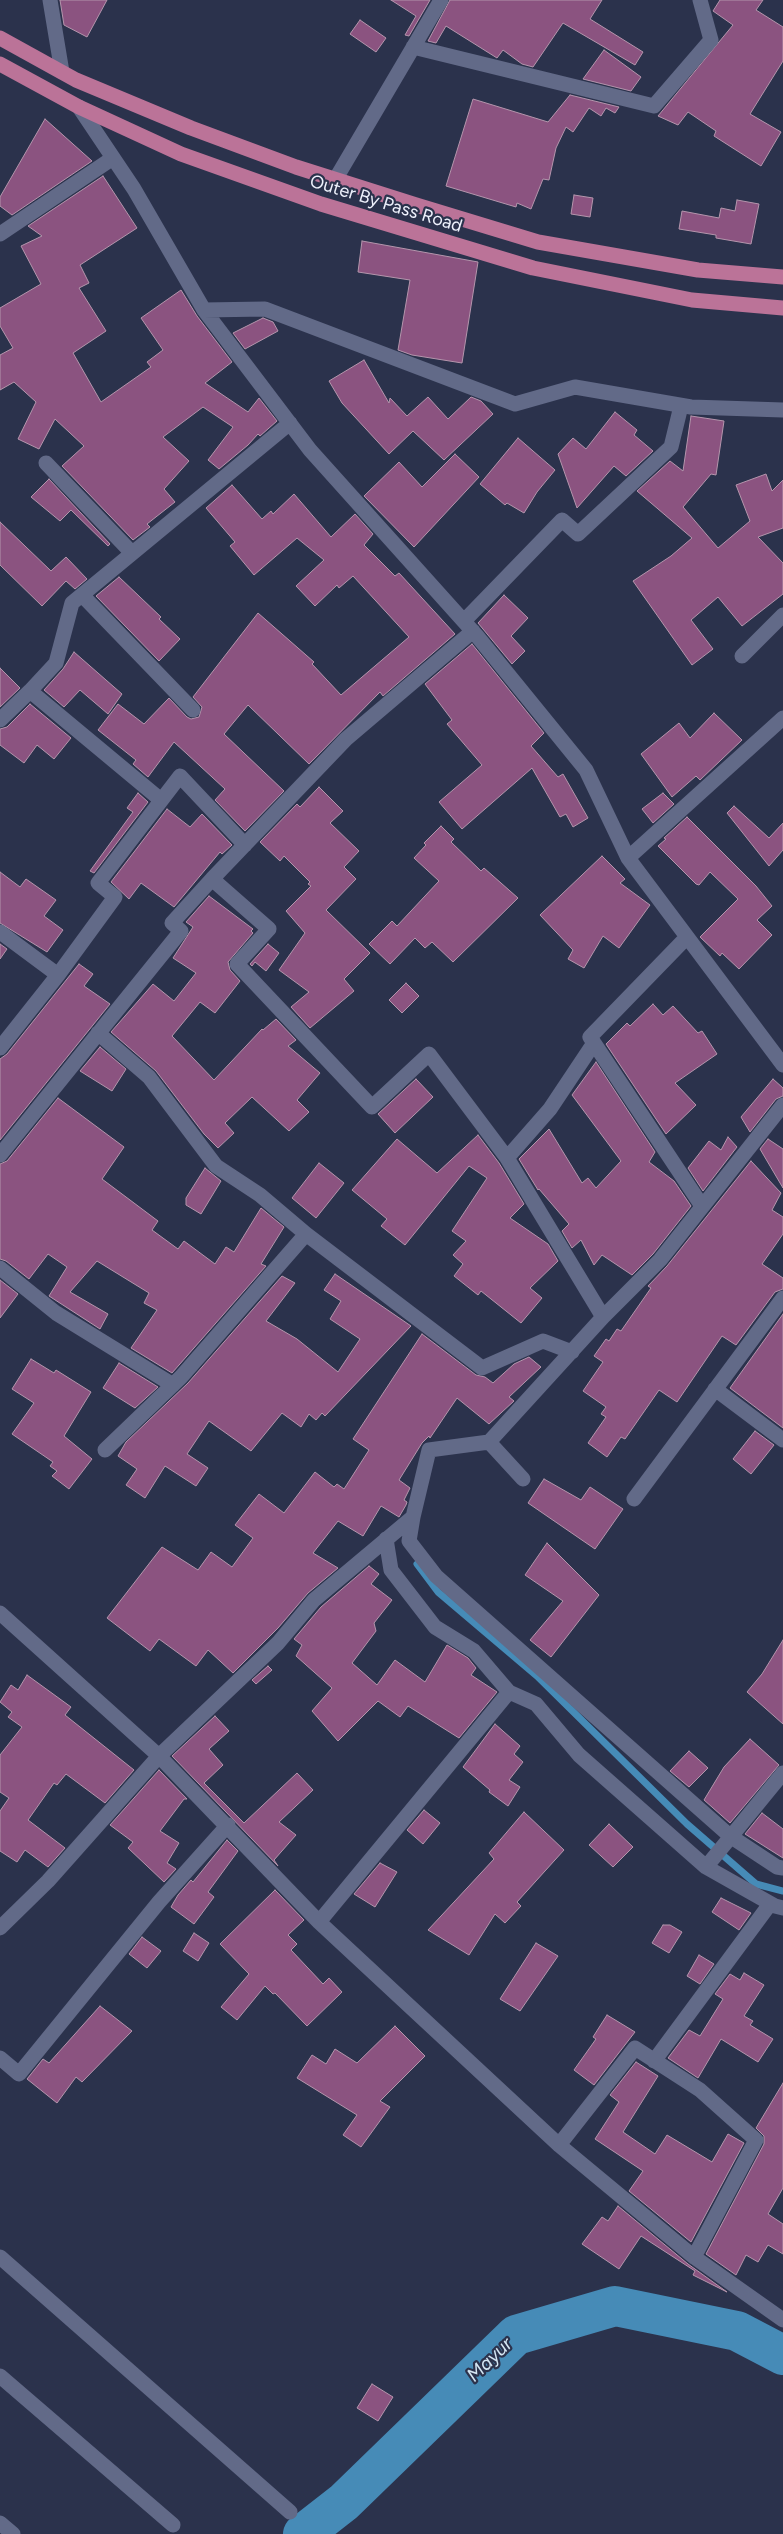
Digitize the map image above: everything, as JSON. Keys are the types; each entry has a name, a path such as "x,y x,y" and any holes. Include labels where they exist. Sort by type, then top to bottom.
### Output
{"main road":[{"name":"Outer By Pass Road","path":"0,38 62,72 192,128 296,168 538,242 698,270 783,277"},
{"name":"Outer By Pass Road","path":"0,64 79,107 181,154 321,204 533,268 692,300 783,308"}],"street":[{"path":"50,0 62,72"},
{"path":"336,180 441,0"},
{"path":"414,46 654,106 711,40 700,0"},
{"path":"79,107 134,189 204,310 310,450 468,626 586,770 628,858 783,1065"},
{"path":"0,234 113,158"},
{"path":"204,310 265,309 515,404 575,387 681,406 783,410"},
{"path":"0,1155 181,931 172,923 346,739 468,626 562,520 578,534 671,447 681,406"},
{"path":"0,720 56,663 72,602 290,423"},
{"path":"46,463 132,553"},
{"path":"82,595 193,710"},
{"path":"742,656 783,615"},
{"path":"30,691 161,800"},
{"path":"628,858 783,718"},
{"path":"0,1048 58,975 115,897 98,883 180,776 245,845"},
{"path":"212,880 269,929 237,964 372,1107 429,1054 507,1158 603,1318"},
{"path":"0,932 58,975"},
{"path":"686,937 590,1037 702,1206"},
{"path":"98,1033 148,1077 216,1166 260,1195 306,1234 482,1368 543,1341 572,1352"},
{"path":"507,1158 550,1109 594,1043"},
{"path":"783,1105 660,1260 603,1318 489,1442 429,1450 409,1541 436,1576 728,1838 777,1867 783,1868"},
{"path":"105,1450 173,1385 306,1234"},
{"path":"0,1268 56,1313 173,1385"},
{"path":"634,1499 783,1298"},
{"path":"716,1389 783,1440"},
{"path":"489,1442 523,1479"},
{"path":"0,1928 48,1881 159,1756 278,1643 314,1600 413,1517"},
{"path":"386,1539 391,1570 435,1627 474,1651 509,1692 536,1704 579,1755 706,1867 776,1906 654,2061"},
{"path":"0,1612 159,1756 228,1825 319,1922 559,2146 694,2257 783,2320"},
{"path":"319,1922 509,1692"},
{"path":"706,1867 783,1773"},
{"path":"0,2058 19,2074 159,1902 228,1825"},
{"path":"559,2146 634,2048 700,2090 756,2140 694,2257"},
{"path":"0,2257 290,2512"},
{"path":"0,2376 173,2525"},
{"path":"0,2523 13,2534"}],"building":[{"path":"60,0 107,0 87,37 64,25"},
{"path":"391,0 430,0 409,36 405,35 416,16"},
{"path":"450,0 602,0 590,19 643,52 635,65 563,23 533,67 522,64 503,50 497,58 446,26 436,43 428,41"},
{"path":"720,0 763,0 756,10 783,27 783,61 750,114 781,132 761,166 714,136 716,131 688,112 678,125 658,116 733,25 713,11"},
{"path":"360,20 386,38 376,52 350,34"},
{"path":"604,50 641,77 631,91 583,79"},
{"path":"570,95 619,107 615,113 606,108 601,116 589,108 573,132 566,127 556,148 549,180 543,179 531,209 517,203 516,207 446,186 473,99 548,122"},
{"path":"45,119 92,161 12,215 0,206 0,197"},
{"path":"103,176 137,228 80,265 89,283 79,288 106,331 73,353 101,402 151,367 147,362 163,350 141,318 181,290 197,316 232,362 205,383 248,412 259,398 277,421 260,436 258,434 248,445 219,469 208,460 233,427 203,407 163,437 189,461 164,489 175,502 147,524 150,527 133,540 62,466 84,446 55,419 39,449 18,439 36,402 14,382 0,390 0,355 13,348 0,326 0,308 41,284 21,246 42,236 28,226"},
{"path":"574,195 593,198 590,217 571,214"},
{"path":"737,200 759,204 751,244 716,238 716,235 679,229 682,211 719,218 721,208 735,211"},
{"path":"362,241 478,262 462,363 412,355 398,350 410,280 358,272"},
{"path":"263,318 273,322 278,331 245,349 233,333"},
{"path":"364,360 389,403 390,398 407,416 428,397 448,419 471,397 481,401 493,414 444,460 413,431 389,454 342,403 329,381"},
{"path":"615,412 637,430 634,435 653,451 626,476 614,466 577,508 558,454 573,438 586,449"},
{"path":"691,416 724,421 716,475 711,474 683,507 718,548 750,521 736,485 766,474 772,491 783,480 783,528 758,537 783,563 783,594 742,626 718,597 691,620 713,649 692,665 633,581 671,556 692,538 637,491 670,461 683,471"},
{"path":"518,438 555,470 537,492 524,513 507,503 505,505 480,484"},
{"path":"455,454 479,477 414,547 364,496 399,462 422,487"},
{"path":"49,479 110,544 108,546 71,510 60,521 31,497"},
{"path":"232,485 262,519 271,511 273,514 294,494 331,537 355,514 373,534 364,545 395,576 399,573 455,634 383,696 380,692 309,764 248,705 224,734 284,791 245,831 215,800 225,789 174,742 148,777 133,764 136,760 98,730 118,704 144,724 169,698 187,717 191,719 199,717 202,707 193,697 258,613 314,662 312,664 341,695 409,637 353,576 339,588 337,585 315,606 296,586 324,560 297,538 254,575 230,546 235,542 206,508"},
{"path":"0,522 51,571 66,557 87,579 75,589 66,581 42,606 0,565"},
{"path":"119,577 161,617 159,619 180,639 159,661 96,596"},
{"path":"504,595 528,618 511,636 525,651 512,664 478,623"},
{"path":"472,644 544,733 531,746 558,777 563,774 588,818 573,827 566,814 560,817 532,768 462,829 439,802 482,765 447,724 452,720 425,684"},
{"path":"74,652 122,694 108,714 80,690 64,707 44,690 63,669"},
{"path":"0,668 20,688 0,707"},
{"path":"30,704 71,738 54,759 37,745 24,763 0,745 0,729 7,727"},
{"path":"714,713 742,740 700,780 696,776 672,797 641,754 679,723 690,738"},
{"path":"319,787 343,811 330,823 359,851 344,867 356,879 326,910 370,953 344,979 354,991 310,1028 291,1007 309,992 279,970 305,933 286,911 311,886 308,884 310,882 284,856 280,861 260,842 297,804 300,807"},
{"path":"138,793 148,802 94,873 90,871 133,812 127,808"},
{"path":"663,793 674,804 653,823 642,809"},
{"path":"734,806 769,838 783,823 783,850 769,866 727,813"},
{"path":"167,809 190,827 202,814 232,845 222,854 220,852 174,907 141,883 129,899 111,882"},
{"path":"687,817 756,886 772,906 757,920 772,935 739,969 722,953 720,956 700,937 738,899 710,872 699,885 696,884 658,846"},
{"path":"441,826 454,839 451,842 481,871 484,868 518,898 453,962 432,942 425,948 415,938 390,964 369,944 392,921 397,926 439,881 414,858 426,845 424,843"},
{"path":"602,856 625,879 620,883 650,905 619,948 603,936 584,968 568,959 573,950 540,915"},
{"path":"0,872 20,887 26,879 56,900 44,916 63,930 47,952 0,923"},
{"path":"209,896 253,929 251,931 253,933 228,962 230,970 240,981 215,1013 200,1002 172,1036 214,1080 262,1029 276,1019 296,1040 288,1046 320,1073 297,1100 309,1112 289,1131 252,1097 225,1123 234,1133 218,1148 204,1134 156,1071 111,1032 153,984 174,1001 196,973 173,958 193,927 186,922"},
{"path":"0,944 7,949 0,959"},
{"path":"268,944 279,953 266,971 255,962 252,966 250,964"},
{"path":"79,964 93,974 84,986 110,1004 0,1140 0,1059 7,1054"},
{"path":"406,983 419,996 402,1013 389,1000"},
{"path":"653,1004 663,1015 673,1006 698,1033 702,1031 717,1054 675,1083 696,1105 666,1134 606,1044 627,1023 630,1026"},
{"path":"100,1047 126,1069 112,1091 80,1071"},
{"path":"596,1062 655,1152 649,1162 674,1181 691,1206 653,1254 632,1275 602,1255 594,1265 581,1240 572,1248 562,1231 569,1224 538,1190 519,1159 549,1129 582,1183 588,1178 596,1188 621,1161 572,1095"},
{"path":"416,1079 433,1097 395,1133 378,1114"},
{"path":"773,1079 783,1088 783,1096 776,1099 750,1132 741,1117"},
{"path":"58,1098 124,1147 102,1179 158,1221 152,1230 178,1249 184,1241 215,1264 226,1247 234,1252 261,1208 284,1227 261,1264 266,1266 172,1373 131,1348 157,1310 144,1303 149,1293 97,1261 70,1292 108,1314 100,1329 49,1296 67,1267 48,1254 29,1279 6,1261 0,1259 0,1164 7,1161"},
{"path":"478,1135 499,1163 524,1204 510,1218 548,1244 558,1261 530,1288 542,1298 521,1323 481,1291 478,1295 454,1276 463,1264 453,1255 466,1241 452,1231 487,1178 469,1166 405,1245 381,1226 387,1219 352,1190 397,1139 437,1173"},
{"path":"728,1137 737,1147 703,1191 688,1168 709,1141 721,1150"},
{"path":"768,1139 783,1149 783,1188 760,1149"},
{"path":"751,1161 781,1193 772,1210 783,1217 783,1234 762,1264 783,1278 783,1289 775,1292 736,1345 722,1336 677,1402 659,1390 625,1439 621,1437 607,1457 588,1443 606,1417 601,1414 606,1407 583,1391 603,1362 594,1356 606,1339 609,1341 617,1329 621,1331 651,1288 648,1286 667,1266"},
{"path":"319,1163 344,1183 316,1218 292,1198"},
{"path":"205,1168 221,1181 201,1214 186,1205 186,1198"},
{"path":"335,1274 411,1326 325,1416 322,1413 316,1420 309,1414 301,1427 282,1413 251,1451 209,1421 187,1454 208,1468 196,1486 165,1466 145,1498 126,1485 137,1469 118,1456 126,1442 188,1383 282,1276 295,1283 266,1321 297,1339 338,1372 360,1339 330,1319 341,1301 324,1290"},
{"path":"0,1280 18,1294 0,1318"},
{"path":"783,1314 783,1428 730,1388"},
{"path":"422,1334 476,1375 485,1377 493,1383 514,1364 529,1357 541,1367 509,1397 514,1401 489,1424 457,1398 430,1438 429,1436 422,1443 399,1480 410,1488 404,1500 407,1502 406,1505 399,1517 381,1506 363,1536 338,1521 313,1553 338,1568 308,1593 278,1628 233,1673 208,1650 196,1666 159,1639 150,1651 107,1618 162,1547 198,1570 211,1552 232,1567 253,1538 235,1525 259,1494 284,1513 315,1472 334,1487 337,1484 344,1489 369,1450 353,1439"},
{"path":"31,1359 54,1373 56,1370 91,1392 64,1436 92,1459 69,1489 52,1476 57,1471 50,1466 53,1462 12,1434 34,1403 12,1389"},
{"path":"119,1363 158,1387 135,1408 103,1388"},
{"path":"755,1431 774,1445 751,1474 733,1459"},
{"path":"544,1479 581,1500 590,1487 623,1509 595,1549 528,1503"},
{"path":"547,1543 599,1595 551,1657 530,1640 563,1601 525,1575"},
{"path":"369,1566 379,1574 371,1584 392,1600 374,1623 376,1631 352,1663 377,1685 395,1660 425,1682 447,1645 468,1658 476,1668 471,1675 497,1692 459,1738 408,1706 400,1717 378,1701 338,1741 312,1711 332,1688 296,1656 302,1645 294,1639 321,1607"},
{"path":"783,1640 783,1724 747,1692 762,1674"},
{"path":"268,1666 272,1670 256,1684 252,1680"},
{"path":"27,1675 71,1707 65,1715 134,1770 105,1803 66,1774 57,1785 54,1783 28,1820 65,1848 48,1867 25,1850 17,1862 0,1851 0,1811 9,1798 0,1792 0,1755 22,1727 8,1717 12,1712 0,1702 11,1685 18,1690"},
{"path":"215,1716 229,1731 209,1749 223,1765 204,1783 244,1823 297,1773 313,1790 279,1822 296,1835 274,1860 278,1866 172,1756"},
{"path":"495,1724 520,1746 514,1754 523,1762 509,1780 520,1787 508,1806 489,1792 490,1790 463,1767"},
{"path":"750,1739 779,1765 730,1823 704,1800 724,1767"},
{"path":"689,1751 708,1768 689,1787 670,1771"},
{"path":"159,1770 187,1799 184,1799 160,1831 179,1843 167,1863 176,1869 164,1882 128,1848 133,1842 110,1825"},
{"path":"424,1810 440,1823 423,1844 407,1830"},
{"path":"524,1812 564,1850 517,1902 521,1906 505,1923 495,1914 469,1955 428,1930 494,1859 489,1853"},
{"path":"762,1813 783,1829 783,1858 745,1834"},
{"path":"609,1824 633,1847 613,1867 589,1845"},
{"path":"227,1840 238,1851 208,1892 214,1897 194,1924 171,1907 178,1895 191,1880 193,1882"},
{"path":"380,1863 397,1872 375,1907 354,1894"},
{"path":"275,1890 304,1920 288,1935 297,1944 291,1950 323,1984 329,1978 342,1992 307,2026 275,1993 273,1994 265,1986 237,2020 221,2007 249,1974 220,1944"},
{"path":"721,1898 751,1913 739,1930 712,1912"},
{"path":"663,1925 670,1925 682,1932 669,1953 652,1943"},
{"path":"194,1933 209,1943 198,1961 183,1951"},
{"path":"142,1937 161,1951 147,1968 129,1954"},
{"path":"536,1943 558,1956 520,2011 500,1999"},
{"path":"699,1955 714,1964 700,1984 687,1976"},
{"path":"744,1973 764,1985 744,2016 753,2021 750,2025 773,2039 758,2062 721,2039 698,2078 668,2058 689,2030 700,2036 723,1999 715,1994 730,1974 740,1980"},
{"path":"100,2006 132,2031 82,2082 76,2077 57,2103 27,2079 43,2059 49,2063"},
{"path":"607,2015 635,2032 594,2085 574,2070 596,2039 593,2037"},
{"path":"395,2026 425,2056 380,2101 390,2107 361,2147 343,2135 357,2115 297,2078 312,2055 326,2064 335,2049 357,2063"},
{"path":"636,2062 658,2076 623,2132 655,2154 667,2135 712,2162 728,2134 744,2143 691,2242 629,2191 643,2171 595,2139 619,2102 610,2095"},
{"path":"783,2083 783,2188 768,2214 783,2224 783,2254 768,2245 758,2262 746,2255 736,2275 706,2254 764,2144 764,2136 756,2128"},
{"path":"618,2206 688,2264 727,2292 693,2275 695,2271 641,2236 619,2269 582,2244 602,2217 608,2221"},
{"path":"372,2384 393,2397 378,2421 357,2408"}],"waterway":[{"path":"417,1564 438,1592 537,1676 687,1824 756,1884 783,1891"},
{"name":"Mayur","path":"303,2534 344,2502 516,2335 615,2306 737,2331 783,2355"}]}
